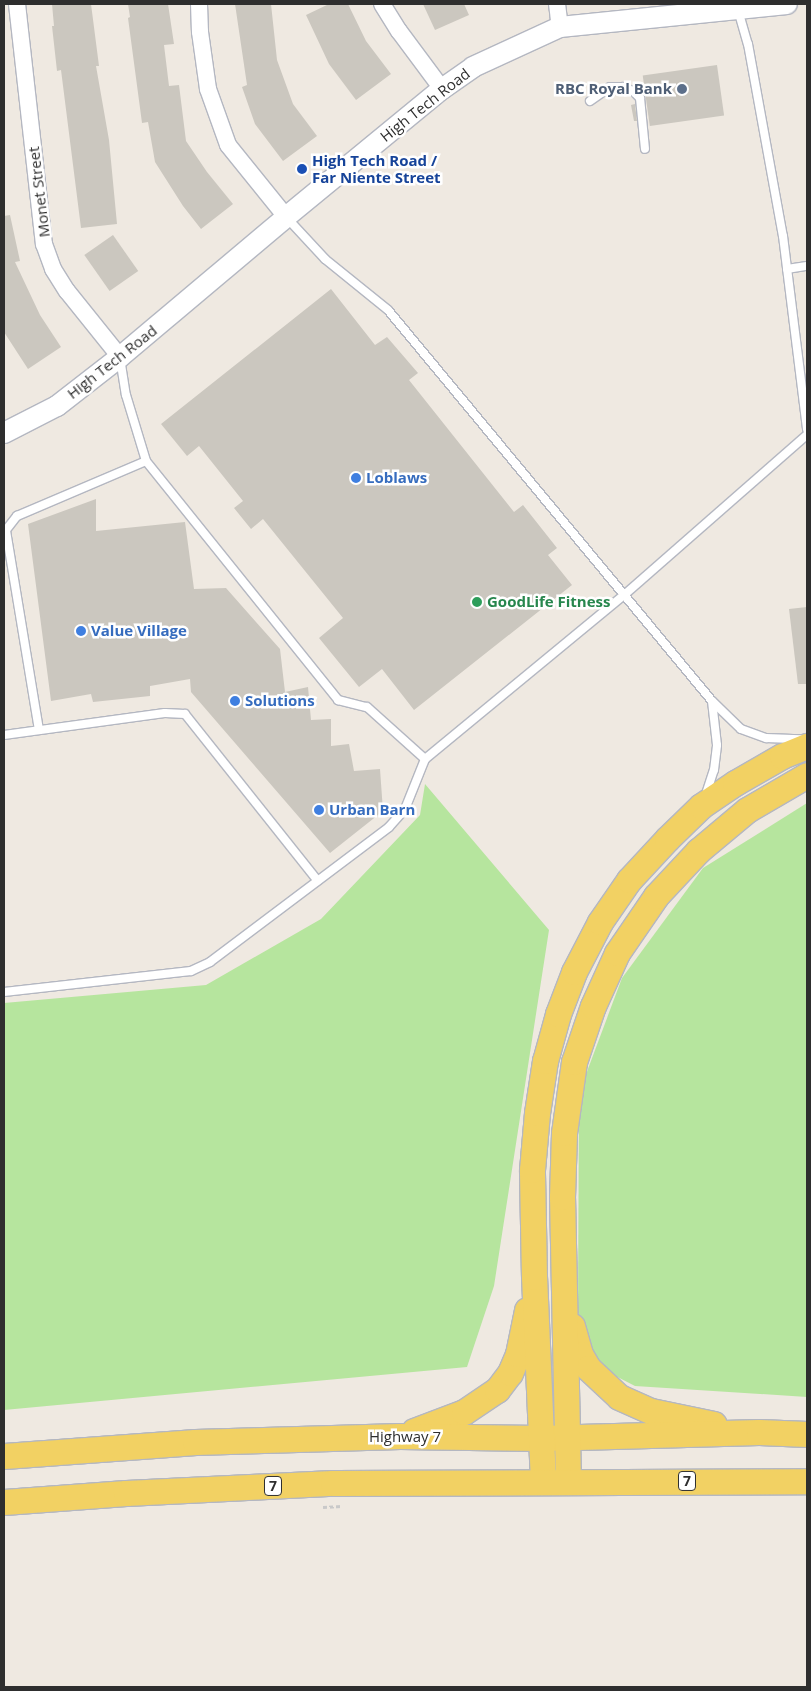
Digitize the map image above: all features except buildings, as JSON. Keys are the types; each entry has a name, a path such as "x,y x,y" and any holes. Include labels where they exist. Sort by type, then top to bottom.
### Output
{"main road":[{"path":"543,1482 534,1277 532,1170 537,1112 545,1061 558,1014 574,972 600,922 629,880 667,839 701,806 735,783 782,756 807,746"},
{"path":"568,1482 563,1279 564,1133 574,1062 593,1006 617,953 656,896 698,850 747,810 807,775"},
{"path":"400,1436 464,1412 497,1390 510,1373 518,1354 534,1277"},
{"path":"563,1279 574,1336 580,1354 588,1368 619,1397 651,1411 759,1432"},
{"name":"Highway 7","path":"4,1456 195,1442 400,1436 567,1438 759,1432 807,1434"},
{"name":"7","path":"4,1502 126,1493 333,1483 807,1481"}],"street":[{"name":"Monet Street","path":"16,4 44,244 53,268 67,291 120,357"},
{"path":"199,4 200,32 208,89 228,144 286,217"},
{"path":"382,4 399,31 442,89"},
{"path":"557,4 560,27"},
{"name":"High Tech Road","path":"4,433 57,406 120,357 286,217 442,89 473,67 560,27 738,7 787,4"}],"lane":[{"path":"738,7 749,49 787,269 807,430"},
{"path":"590,102 610,87 623,87 633,91 640,98 645,149"},
{"path":"286,217 325,259 388,310 712,701 741,729 766,738 807,739"},
{"path":"787,269 807,266"},
{"path":"120,357 126,395 146,461 338,700 367,707 425,760"},
{"path":"4,992 191,971 210,962 389,826 405,809 425,760 624,595 807,435"},
{"path":"39,730 6,530 17,516 146,461"},
{"path":"701,806 714,770 717,745 712,701"},
{"path":"4,735 165,713 185,714 318,881"}],"green space":[{"path":"425,784 549,930 494,1286 467,1367 4,1410 4,1003 206,985 321,919 420,815"},
{"path":"807,803 807,1397 635,1386 598,1367 578,1312 579,1093 622,978 703,868"}],"place":[{"name":"RBC Royal Bank","path":"682,89"},
{"name":"High Tech Road / Far Niente Street","path":"302,169"},
{"name":"Loblaws","path":"356,478"},
{"name":"GoodLife Fitness","path":"477,602"},
{"name":"Value Village","path":"81,631"},
{"name":"Solutions","path":"235,701"},
{"name":"Urban Barn","path":"319,810"}]}
